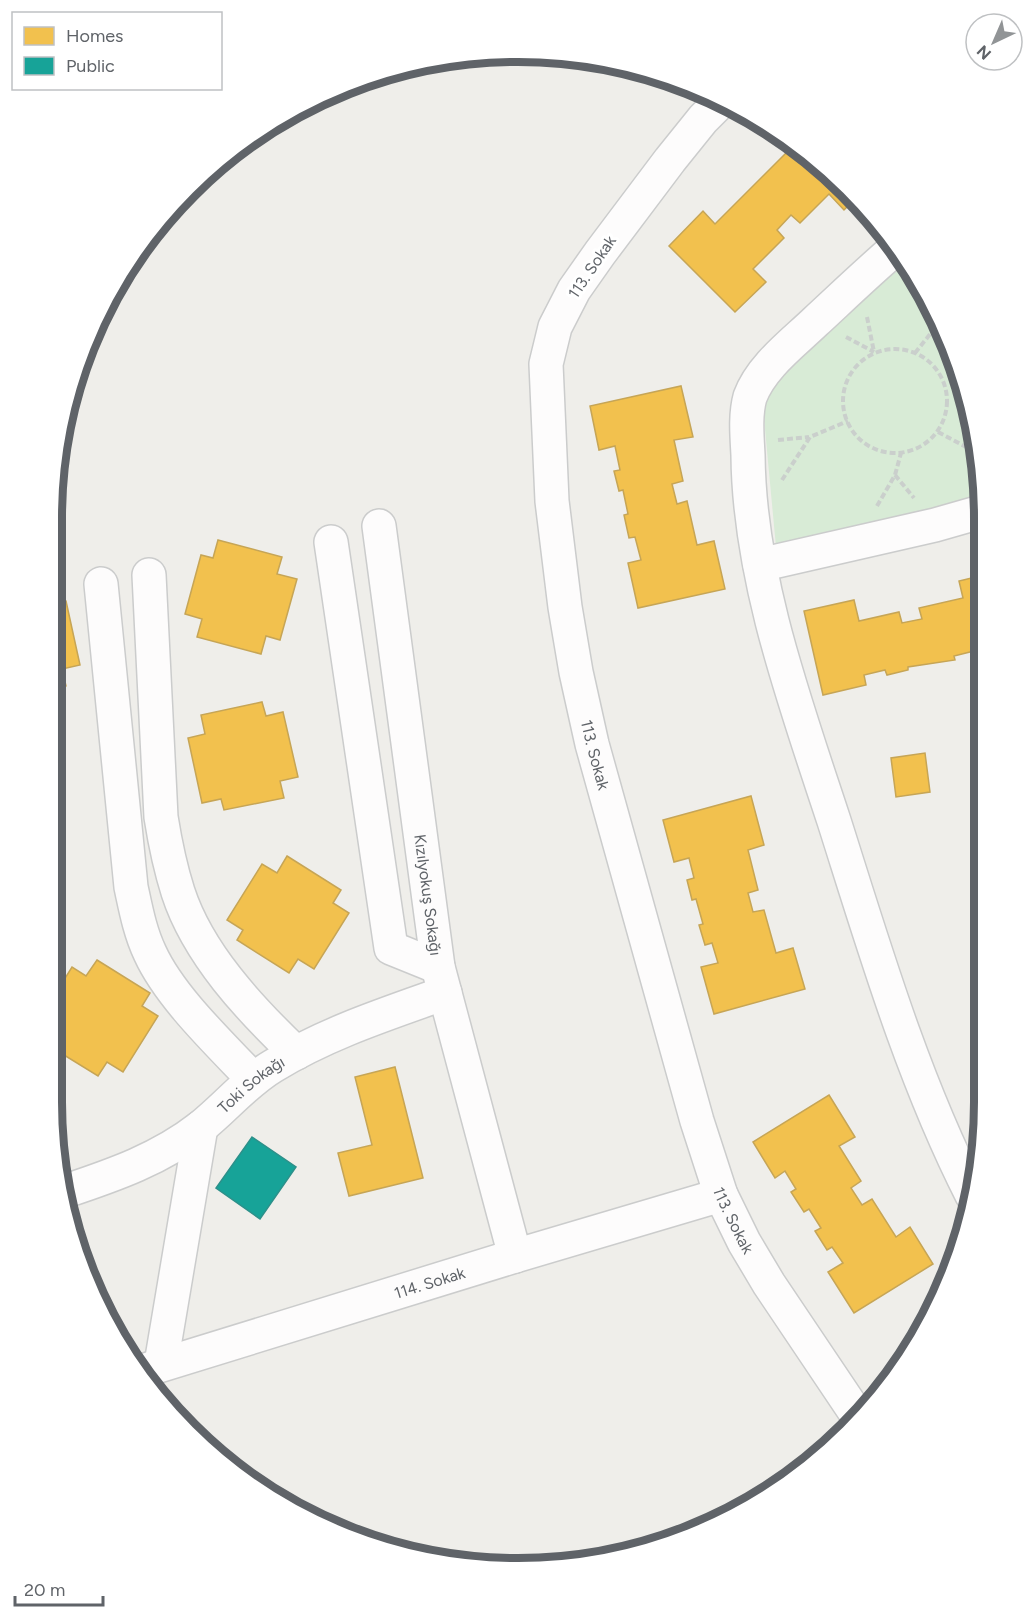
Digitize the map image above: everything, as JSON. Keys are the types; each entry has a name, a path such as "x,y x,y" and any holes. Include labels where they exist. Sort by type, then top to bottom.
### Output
{"street":[{"name":"113. Sokak","path":"715,107 670,160 581,281 555,327 546,363 552,501 565,607 592,744 697,1121 721,1196 769,1284 854,1411"},
{"path":"890,253 780,355 761,377 751,397 747,416 748,486 769,608 803,726 854,886 910,1049 935,1113 967,1184"},
{"path":"760,565 935,525 974,513"},
{"name":"Kızılyokuş Sokağı","path":"379,526 441,980 515,1256"},
{"path":"331,542 392,948 441,980"},
{"path":"149,575 161,816 167,854 178,894 192,925 238,994 296,1053"},
{"path":"100,584 131,887 138,923 151,955 167,980 192,1013 253,1079"},
{"name":"Toki Sokağı","path":"70,1190 150,1160 201,1127 253,1079 296,1053 358,1024 441,980"},
{"path":"150,1368 201,1127"},
{"name":"114. Sokak","path":"150,1368 515,1256 721,1196"}],"path":[{"path":"915,353 934,330"},
{"path":"885,350 915,353 939,373 945,388 947,408 945,417 938,432 924,445 901,453 890,453 873,448 859,438 848,422 843,396 848,379 858,364 872,355 885,350"},
{"path":"778,486 810,437 848,422"},
{"path":"938,432 969,449"},
{"path":"854,542 895,476 901,453"}],"green space":[{"path":"898,265 927,316 950,371 966,429 974,498 906,520 776,547 762,397"}],"building: Homes":[{"path":"789,150 850,204 844,210 829,194 800,223 791,215 777,230 784,238 753,269 766,282 735,312 669,246 703,211 715,224"},
{"path":"681,386 693,437 674,440 683,481 672,484 677,504 687,501 697,545 714,541 725,589 638,608 628,563 641,560 635,537 629,538 624,515 628,514 623,490 619,491 614,471 620,470 615,446 599,450 590,406"},
{"path":"218,540 282,557 277,574 297,579 280,640 266,636 261,654 197,637 202,619 185,614 201,555 213,558"},
{"path":"974,577 974,651 954,656 955,660 908,667 908,670 887,675 885,670 864,675 866,685 823,695 804,611 854,600 859,621 899,612 902,623 922,619 919,608 963,598 959,581"},
{"path":"66,601 80,665 62,669 62,602"},
{"path":"62,669 66,686 62,687"},
{"path":"262,702 266,716 283,712 298,777 280,781 284,798 224,810 221,799 202,803 188,738 205,734 201,715"},
{"path":"925,753 930,792 896,797 891,758"},
{"path":"751,796 764,845 748,850 758,890 748,893 753,912 764,910 776,953 793,948 805,989 714,1014 701,967 718,963 712,943 705,945 699,925 703,924 696,899 692,900 687,880 694,878 689,858 674,862 663,820"},
{"path":"287,856 341,890 333,903 349,913 314,969 298,959 289,973 237,940 243,930 227,920 262,864 277,873"},
{"path":"97,960 150,993 142,1006 158,1016 123,1072 107,1062 98,1076 62,1054 62,983 72,967 86,976"},
{"path":"395,1067 423,1178 349,1196 338,1153 372,1145 355,1077"},
{"path":"829,1095 855,1137 839,1146 861,1181 851,1188 862,1205 872,1199 896,1237 910,1227 933,1264 854,1313 828,1272 843,1263 832,1247 827,1250 815,1231 821,1228 809,1209 804,1212 791,1192 796,1189 785,1171 775,1178 753,1142"}],"building: Public":[{"path":"252,1137 296,1167 260,1219 216,1188"}]}
